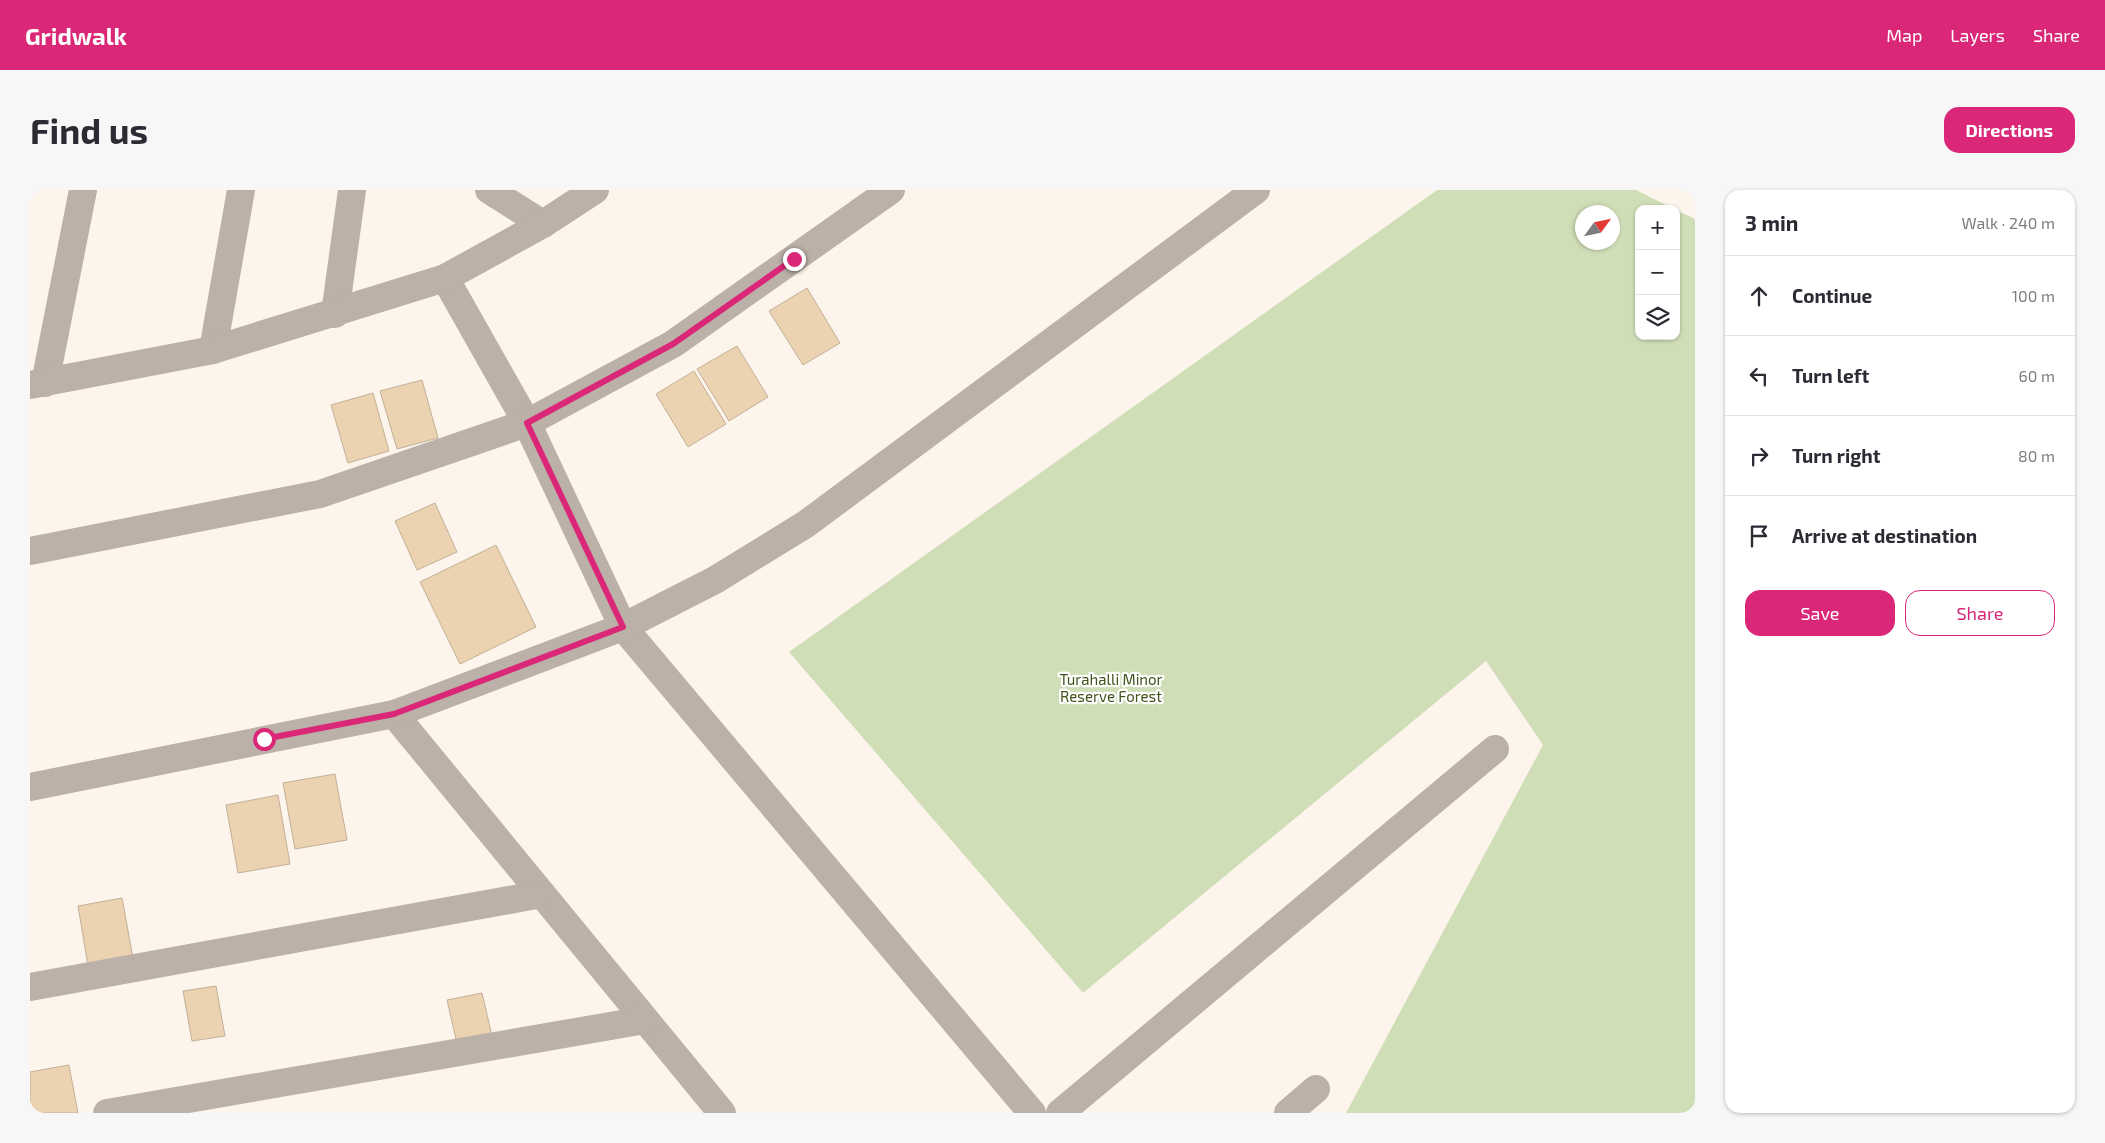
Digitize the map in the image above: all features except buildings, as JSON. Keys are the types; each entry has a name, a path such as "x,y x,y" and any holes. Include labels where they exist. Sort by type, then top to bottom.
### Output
{"street":[{"path":"83,190 37,384 213,350 335,314 445,278 543,224 595,190"},
{"path":"213,350 241,190"},
{"path":"335,314 352,190"},
{"path":"489,190 543,224"},
{"path":"30,550 320,494 527,423 673,344 891,190"},
{"path":"30,787 394,714 623,627 715,580 806,524 1256,190"},
{"path":"445,278 527,423 623,627 1032,1113"},
{"path":"394,714 722,1113"},
{"path":"1060,1113 1495,749"},
{"path":"30,986 542,894"},
{"path":"106,1113 645,1020"},
{"path":"1288,1113 1316,1089"}],"green space":[{"name":"Turahalli Minor Reserve Forest","path":"1437,190 1636,190 1666,205 1635,205 1635,340 1680,340 1680,212 1695,219 1695,1113 1346,1113 1543,745 1486,661 1083,993 789,652"}],"route":[{"path":"264,739 394,714 623,627 527,423 673,344 794,259"}]}
